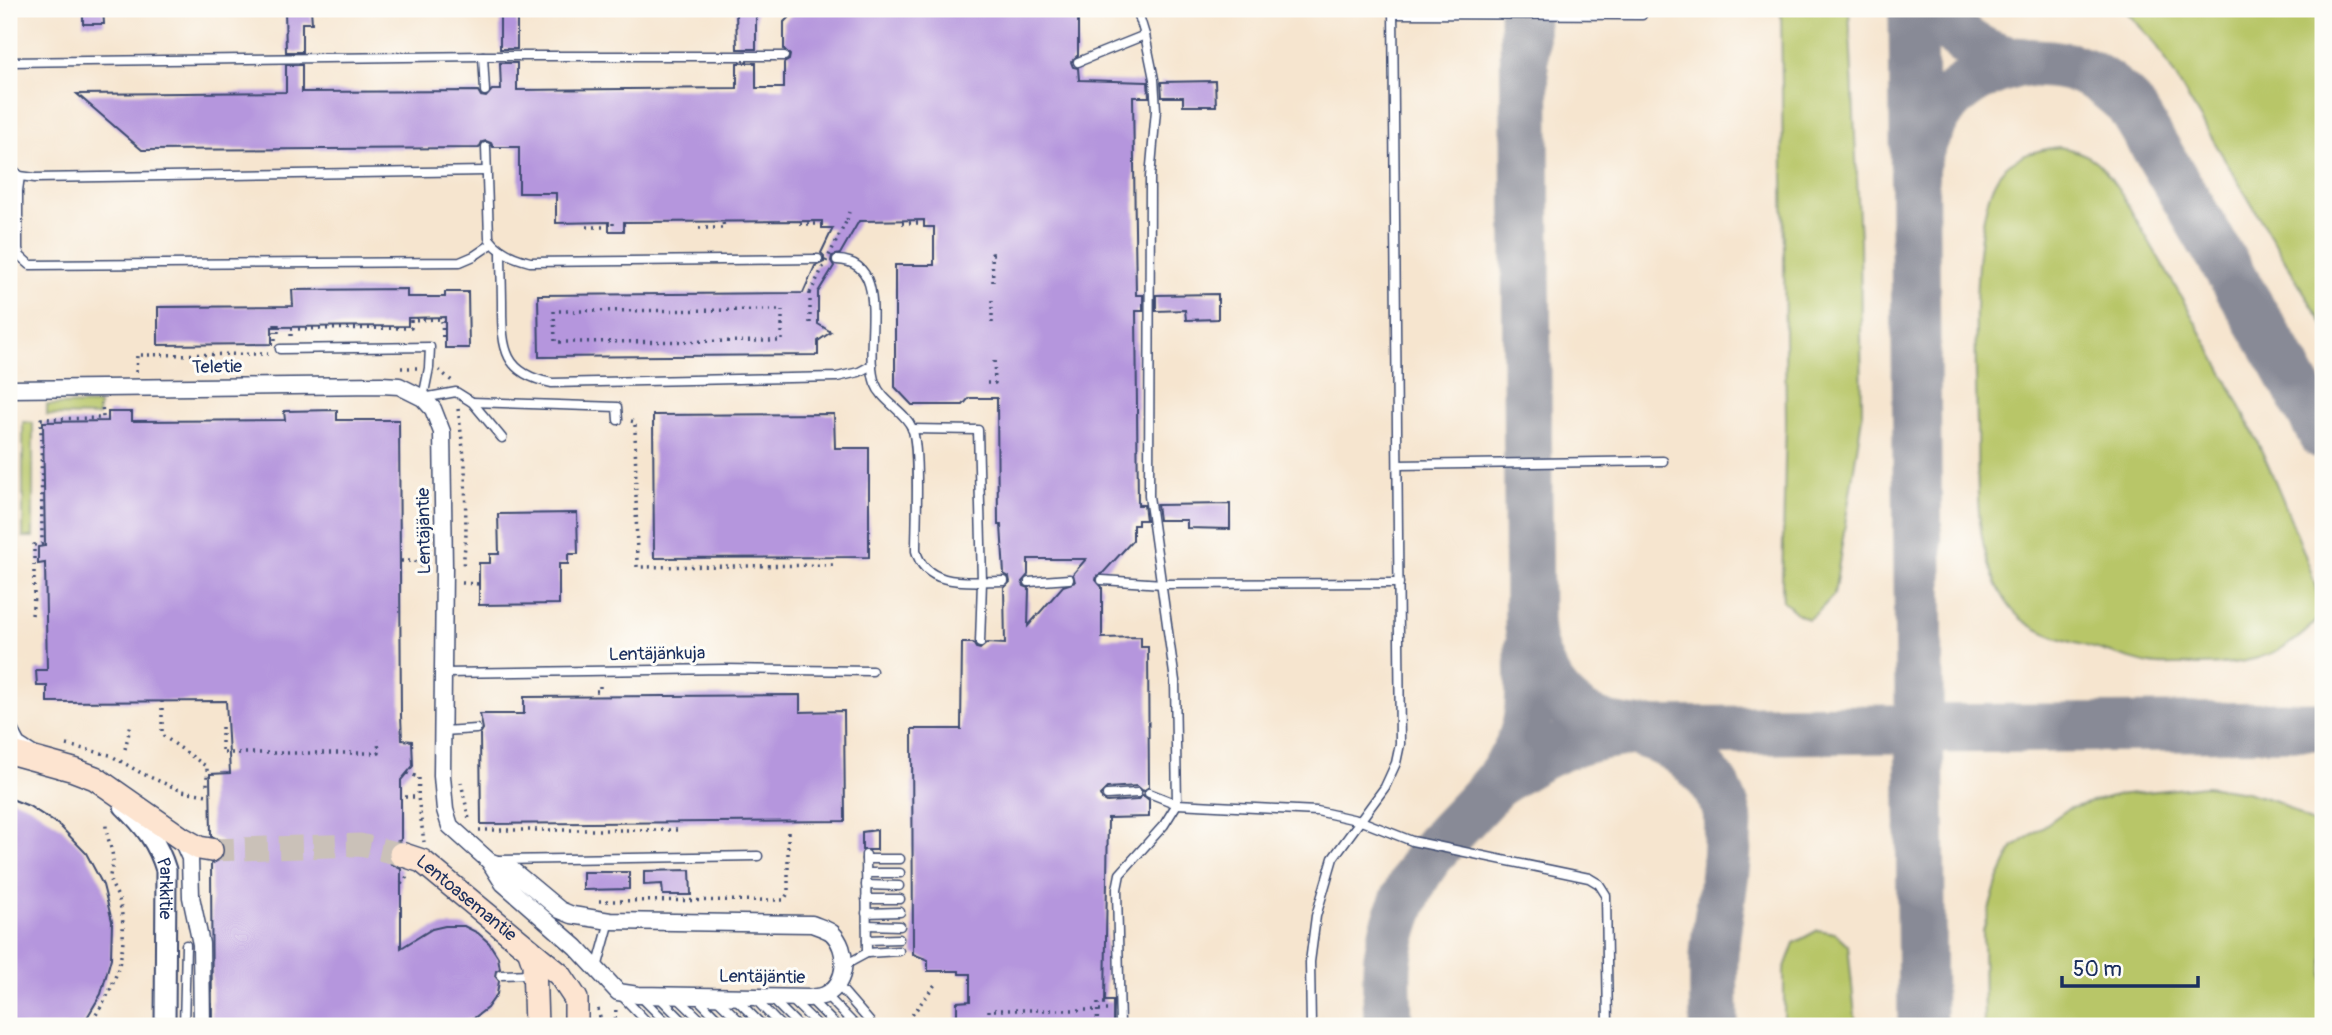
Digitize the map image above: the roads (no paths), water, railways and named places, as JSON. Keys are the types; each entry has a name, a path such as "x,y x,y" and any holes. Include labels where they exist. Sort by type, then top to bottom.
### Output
{"main road":[{"path":"9,752 95,778 181,838 199,848 211,850"},
{"name":"Lentoasemantie","path":"406,864 422,862 529,949 534,964 570,986 576,999 576,1026"},
{"name":"Lentoasemantie","path":"536,1026 544,971"}],"street":[{"name":"Teletie","path":"9,389 381,385 399,386 423,398"},
{"name":"Lentäjäntie","path":"423,398 433,409 442,432 442,776 445,810 450,826 489,861 512,870 560,909 585,918 610,921 812,924 829,931 838,940 843,967"},
{"path":"9,730 17,745 42,761"},
{"name":"Parkkitie","path":"95,778 136,817 160,851 166,870 165,1026"},
{"name":"Parkkitie","path":"181,838 190,858 191,897 201,944 202,1026"},
{"name":"Lentäjäntie","path":"489,861 503,883 597,968 618,992 638,995 809,998 831,990"},
{"path":"831,990 842,976 843,967"}],"lane":[{"path":"1121,1026 1117,888 1120,874 1164,825 1177,804 1175,681 1149,496 1150,177 1156,110 1154,79 1137,9"},
{"path":"1311,1026 1310,962 1316,916 1334,858 1385,787 1396,763 1400,744 1393,12 1642,15"},
{"path":"1078,62 1145,35"},
{"path":"483,56 485,90"},
{"path":"9,62 483,56 784,56"},
{"path":"486,148 489,238 501,250 515,258 530,262 818,259"},
{"path":"9,166 20,176 35,178 486,171"},
{"path":"20,176 18,249 20,256 30,265 460,261 474,256 493,243"},
{"path":"501,250 502,339 506,354 514,366 536,380 552,383 837,377 859,372 872,365"},
{"path":"837,260 848,260 859,266 868,276 872,291 872,365 875,383 883,397 912,429 915,454 916,551 919,564 931,575 942,579 1004,581"},
{"path":"280,348 430,347 423,398 456,391 472,402 502,438"},
{"path":"472,402 617,407 618,421"},
{"path":"912,429 978,430 982,581 980,643"},
{"path":"1398,465 1663,461"},
{"path":"1029,582 1069,579"},
{"path":"1102,580 1163,584 1399,583"},
{"name":"Lentäjänkuja","path":"443,673 725,669 872,671"},
{"path":"443,731 476,729"},
{"path":"1107,795 1137,793"},
{"path":"1149,793 1177,804 1317,811 1360,821 1412,841 1589,878 1599,884 1606,895 1608,1026"},
{"path":"489,861 758,856"},
{"path":"867,953 866,857 900,859"},
{"path":"866,873 900,873"},
{"path":"866,886 900,886"},
{"path":"866,900 900,899"},
{"path":"866,913 900,912"},
{"path":"597,968 610,921"},
{"path":"866,925 900,926"},
{"path":"867,940 899,939"},
{"path":"184,1026 186,945"},
{"path":"843,967 867,953 899,951"},
{"path":"501,975 544,971"},
{"path":"831,990 870,1022"},
{"path":"831,990 856,1026"},
{"path":"618,992 651,1026"},
{"path":"638,995 670,1026"},
{"path":"657,995 688,1026"},
{"path":"676,995 707,1026"},
{"path":"695,996 726,1026"},
{"path":"715,996 744,1026"},
{"path":"734,997 762,1026"},
{"path":"752,997 781,1026"},
{"path":"771,998 799,1026"},
{"path":"790,998 819,1026"},
{"path":"809,998 837,1026"}],"tunnel":[{"path":"211,850 360,845 401,854"}]}
